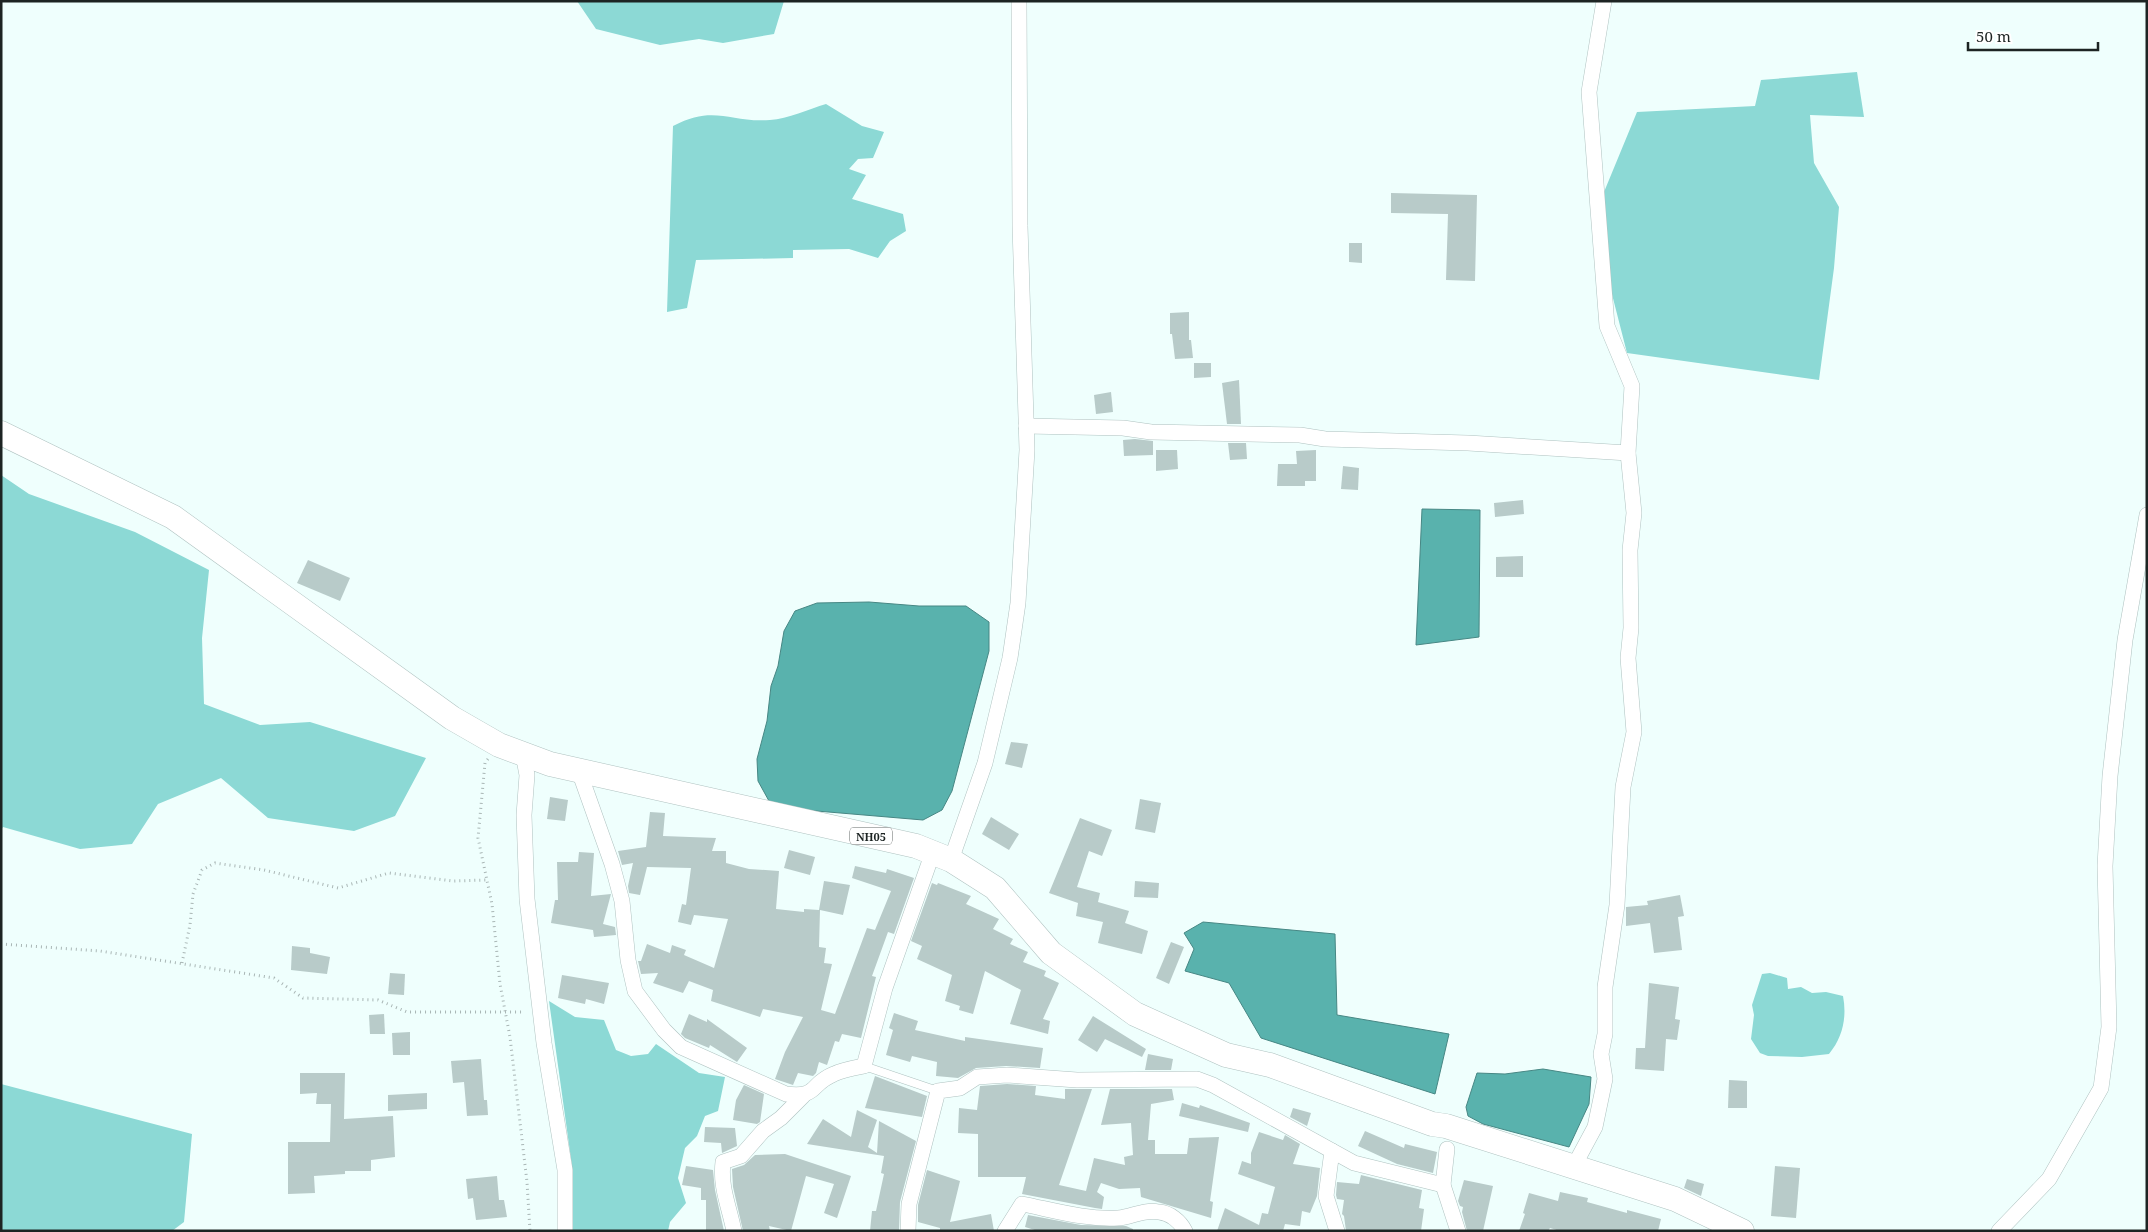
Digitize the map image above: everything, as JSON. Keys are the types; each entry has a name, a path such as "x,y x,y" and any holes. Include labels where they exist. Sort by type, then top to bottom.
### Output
{"main road":[{"name":"NH05","path":"1,433 173,517 411,690 499,745 550,764 898,842 942,856 995,888 1051,953 1135,1014 1226,1055 1270,1066 1432,1124 1446,1126 1675,1199 1742,1231"}],"street":[{"path":"734,1231 731,1213 721,1181 723,1162 741,1156 763,1131 781,1118 820,1082 834,1074 864,1066 885,988 942,856 986,763 1010,658 1018,603 1026,497 1026,426 1020,226 1019,1"},
{"path":"1574,1166 1595,1127 1605,1079 1601,1054 1605,1034 1605,987 1616,905 1623,787 1634,732 1628,658 1631,628 1630,550 1634,513 1628,453 1632,386 1607,326 1589,92 1604,1"},
{"path":"1026,426 1124,428 1151,432 1224,432 1254,435 1300,434 1325,439 1468,443 1628,453"},
{"path":"1999,1231 2049,1179 2101,1088 2109,1027 2105,866 2110,776 2125,640 2147,515"},
{"path":"523,754 528,775 524,815 527,899 540,1011 565,1170 565,1231"},
{"path":"580,771 612,864 622,900 628,960 635,991 664,1030 681,1048 786,1094 803,1096"},
{"path":"908,1231 910,1204 938,1091 960,1088 977,1077 1007,1074 1077,1080 1197,1079 1213,1085 1354,1163 1443,1185"},
{"path":"1447,1149 1443,1185 1458,1231"},
{"path":"1332,1151 1326,1196 1337,1231"},
{"path":"1005,1231 1022,1204 1092,1217 1119,1218 1142,1211 1160,1212 1181,1221 1185,1231"}],"lane":[{"path":"864,1066 938,1091"}],"path":[{"path":"499,745 485,763 478,838 492,904 496,951 506,1012 526,1173 530,1231"},
{"path":"182,963 190,925 193,894 202,870 216,863 264,870 338,888 389,873 453,881 486,880"},
{"path":"1,944 100,951 274,978 303,998 378,1000 407,1012 540,1011"}],"shaded area":[{"path":"577,1 784,1 774,34 723,43 699,39 660,45 596,29"},
{"path":"1857,72 1864,117 1810,115 1814,163 1839,207 1834,268 1819,380 1627,353 1605,267 1604,192 1637,112 1755,106 1761,80"},
{"path":"826,104 862,126 884,132 873,158 858,159 849,169 866,175 852,199 903,214 906,231 890,241 878,258 849,249 793,250 793,258 696,260 687,308 667,312 673,126 700,116 711,115 756,120 777,119"},
{"path":"1,475 29,494 135,532 209,570 202,638 204,704 260,725 310,722 426,758 395,816 354,831 268,818 221,778 158,804 132,844 80,849 3,827 1,830"},
{"path":"1422,509 1480,510 1479,637 1416,645"},
{"path":"869,602 919,606 966,606 989,622 989,651 952,791 942,810 923,820 793,809 769,801 758,781 757,759 767,721 771,686 778,666 784,631 795,611 817,603"},
{"path":"1203,922 1335,934 1337,1015 1449,1034 1435,1094 1261,1038 1229,983 1185,971 1194,949 1184,933"},
{"path":"1770,973 1787,978 1788,989 1801,987 1812,993 1826,992 1843,996 1843,1026 1838,1041 1829,1054 1802,1057 1768,1056 1760,1053 1751,1039 1754,1015 1752,1005 1762,974"},
{"path":"549,1001 575,1017 604,1020 616,1050 631,1056 648,1054 656,1044 699,1073 725,1077 718,1111 705,1116 697,1136 685,1148 678,1178 686,1203 670,1222 668,1231 573,1231 572,1166"},
{"path":"1543,1069 1591,1077 1589,1104 1569,1147 1483,1124 1468,1116 1466,1107 1477,1073 1505,1074"},
{"path":"1,1084 192,1134 184,1222 172,1231 1,1231"}],"building":[{"path":"1391,193 1477,195 1475,281 1446,280 1448,214 1391,213"},
{"path":"1349,243 1362,243 1362,263 1349,262"},
{"path":"1189,312 1189,340 1191,340 1193,358 1175,359 1172,334 1170,334 1170,313"},
{"path":"1194,363 1211,363 1211,377 1194,378"},
{"path":"1239,380 1241,424 1227,424 1222,383"},
{"path":"1111,392 1113,412 1096,414 1094,395"},
{"path":"1123,440 1153,441 1153,455 1124,456"},
{"path":"1228,443 1246,443 1247,459 1230,460"},
{"path":"1156,450 1177,450 1178,469 1156,471"},
{"path":"1316,450 1316,481 1305,481 1305,486 1277,486 1278,464 1297,464 1296,451"},
{"path":"1343,466 1359,468 1358,490 1341,489"},
{"path":"1523,500 1524,514 1495,517 1494,503"},
{"path":"1523,556 1523,577 1496,577 1496,557"},
{"path":"308,560 350,578 340,601 297,583"},
{"path":"1011,742 1028,744 1022,768 1005,764"},
{"path":"550,797 568,800 565,821 547,819"},
{"path":"1140,799 1161,803 1155,833 1135,829"},
{"path":"650,812 665,813 663,836 716,838 712,851 726,851 726,863 749,869 779,871 776,909 804,912 804,909 819,910 824,881 850,885 843,915 820,910 819,947 826,948 824,963 832,964 821,1010 835,1014 867,928 875,930 891,891 852,878 855,866 886,873 887,869 914,878 894,934 888,932 872,976 876,977 861,1038 842,1034 839,1042 835,1041 827,1065 819,1062 816,1073 813,1076 798,1073 793,1085 775,1079 785,1052 803,1017 763,1009 760,1017 711,1001 713,990 689,981 683,993 653,983 658,973 641,974 638,961 641,961 647,944 670,953 672,945 686,950 684,955 714,968 728,919 694,915 691,925 678,922 682,904 686,905 691,868 647,867 640,895 629,893 628,886 633,863 622,865 618,851 646,847"},
{"path":"991,817 1019,834 1009,850 982,834"},
{"path":"1080,818 1112,830 1102,856 1089,851 1077,887 1100,893 1098,902 1129,911 1125,923 1148,931 1142,954 1098,943 1103,922 1076,916 1078,903 1049,893"},
{"path":"789,850 815,857 810,875 784,868"},
{"path":"579,852 594,853 591,896 611,894 603,924 615,927 616,935 594,937 593,930 551,923 555,900 558,900 557,862 578,862"},
{"path":"1135,881 1159,883 1158,898 1134,897"},
{"path":"932,883 937,885 938,883 971,896 966,904 999,919 993,929 1013,939 1010,944 1028,952 1023,962 1046,971 1044,976 1059,983 1043,1019 1050,1021 1048,1034 1010,1024 1021,990 985,971 973,1014 959,1010 960,1006 945,1001 952,975 917,959 922,946 911,941"},
{"path":"1680,895 1684,916 1678,917 1682,950 1654,953 1650,923 1626,926 1626,907 1648,905 1647,901"},
{"path":"1171,942 1184,947 1169,984 1156,978"},
{"path":"292,946 310,948 310,953 330,957 327,974 291,970"},
{"path":"390,973 405,974 404,995 388,994"},
{"path":"562,975 609,983 604,1004 586,999 585,1004 558,998"},
{"path":"1649,983 1679,987 1675,1019 1680,1020 1677,1040 1666,1039 1664,1071 1635,1069 1636,1048 1645,1048"},
{"path":"894,1013 918,1021 915,1030 965,1041 965,1037 1043,1048 1040,1068 1006,1066 976,1068 958,1078 936,1076 937,1062 912,1056 910,1062 886,1055 893,1030 889,1028"},
{"path":"384,1014 385,1034 370,1034 369,1015"},
{"path":"689,1014 707,1022 707,1019 747,1048 737,1062 710,1045 709,1048 685,1038 681,1034"},
{"path":"1093,1016 1146,1049 1142,1057 1105,1039 1097,1052 1078,1040"},
{"path":"410,1032 410,1055 393,1055 392,1033"},
{"path":"1148,1054 1173,1059 1171,1070 1145,1070"},
{"path":"481,1059 484,1100 487,1100 488,1115 467,1116 464,1082 453,1083 451,1061"},
{"path":"300,1073 345,1073 344,1119 393,1116 395,1157 371,1160 371,1171 345,1171 345,1174 314,1176 315,1193 288,1194 288,1142 330,1142 331,1104 316,1104 317,1093 300,1094"},
{"path":"875,1076 927,1096 922,1117 865,1108"},
{"path":"1729,1080 1747,1081 1747,1108 1728,1108"},
{"path":"1007,1084 1036,1086 1035,1095 1065,1099 1065,1089 1092,1089 1059,1185 1086,1191 1094,1158 1125,1165 1124,1157 1133,1155 1131,1123 1101,1125 1110,1089 1172,1089 1174,1100 1151,1104 1148,1140 1155,1140 1155,1154 1187,1154 1189,1138 1219,1137 1210,1201 1213,1202 1211,1218 1141,1197 1140,1188 1119,1189 1101,1183 1097,1192 1104,1197 1102,1209 1022,1194 1026,1177 978,1177 978,1134 958,1133 959,1108 977,1110 980,1086"},
{"path":"744,1085 764,1094 760,1122 757,1124 733,1120 736,1100"},
{"path":"427,1093 427,1109 388,1111 388,1095"},
{"path":"1182,1103 1199,1108 1200,1105 1250,1123 1248,1132 1179,1116"},
{"path":"1293,1108 1311,1113 1307,1126 1290,1117"},
{"path":"857,1110 877,1120 868,1147 877,1153 879,1121 916,1141 900,1202 899,1231 870,1231 872,1211 876,1211 884,1174 881,1173 884,1156 807,1144 823,1119 851,1137"},
{"path":"705,1127 735,1128 737,1146 722,1153 721,1143 704,1142"},
{"path":"1365,1131 1404,1148 1405,1144 1437,1152 1433,1173 1397,1164 1358,1146"},
{"path":"1259,1132 1283,1140 1285,1135 1300,1144 1293,1164 1320,1168 1317,1196 1310,1213 1302,1211 1300,1226 1285,1224 1283,1231 1217,1231 1225,1208 1259,1225 1262,1213 1268,1214 1275,1187 1238,1174 1242,1161 1251,1164 1251,1153"},
{"path":"785,1154 851,1176 837,1218 824,1213 834,1184 806,1176 791,1231 769,1226 770,1231 743,1231 733,1187 732,1169 744,1165 755,1155"},
{"path":"686,1166 713,1170 715,1190 724,1231 706,1231 706,1200 701,1200 701,1188 682,1185"},
{"path":"1775,1166 1800,1168 1796,1218 1771,1216"},
{"path":"927,1170 960,1181 950,1222 991,1214 994,1231 940,1231 940,1228 918,1222 918,1205"},
{"path":"1361,1175 1422,1190 1419,1208 1424,1209 1421,1231 1346,1231 1342,1214 1344,1200 1337,1199 1337,1182 1359,1184"},
{"path":"497,1176 499,1200 504,1200 507,1217 476,1220 473,1198 468,1199 466,1179"},
{"path":"1687,1179 1704,1184 1701,1196 1684,1188"},
{"path":"1464,1180 1493,1186 1483,1231 1467,1231 1462,1212 1463,1207 1460,1206 1458,1201"},
{"path":"1560,1192 1588,1198 1587,1202 1627,1213 1627,1210 1661,1219 1658,1231 1560,1231 1550,1228 1548,1231 1519,1231 1529,1193 1558,1201"},
{"path":"1028,1215 1081,1225 1126,1226 1133,1229 1133,1231 1038,1231 1025,1227"}]}
